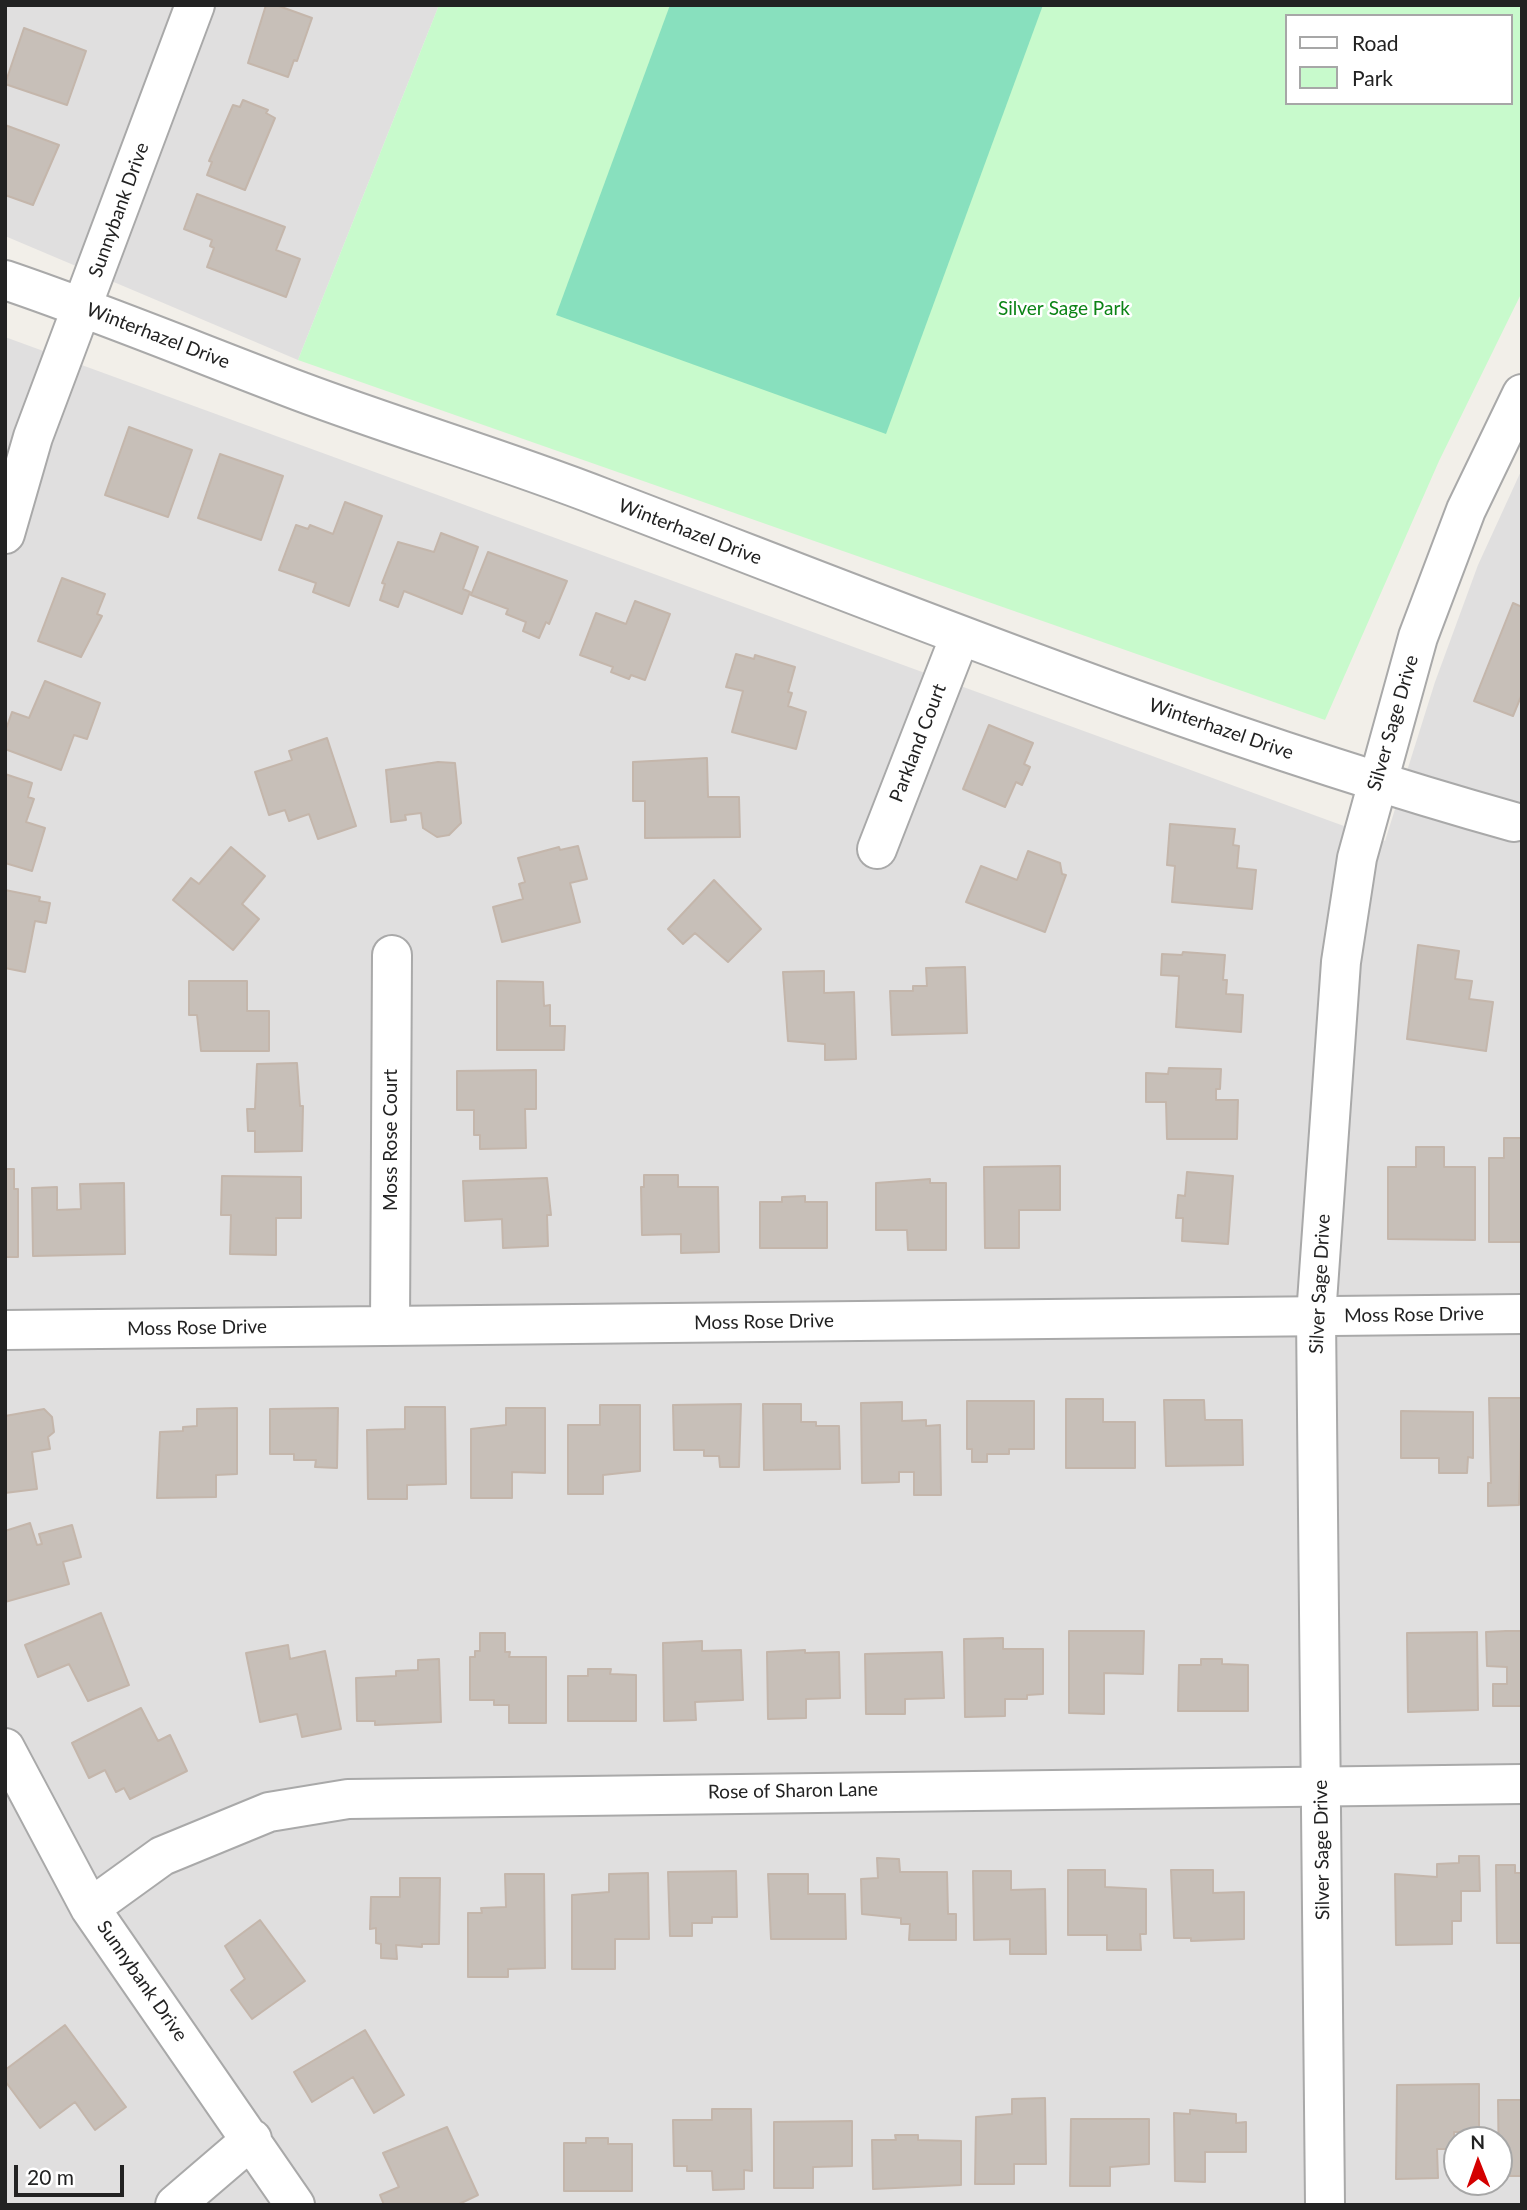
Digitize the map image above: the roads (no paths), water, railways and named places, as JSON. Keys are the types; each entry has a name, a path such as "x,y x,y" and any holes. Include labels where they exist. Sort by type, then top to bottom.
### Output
{"street":[{"name":"Sunnybank Drive","path":"5,534 33,437 195,5"},
{"name":"Winterhazel Drive","path":"5,280 83,306 300,391 598,496 960,636 1375,783 1514,822"},
{"name":"Silver Sage Drive","path":"1325,2205 1316,1316 1341,962 1357,858 1375,783 1418,637 1466,510 1522,394"},
{"name":"Parkland Court","path":"877,849 960,636"},
{"name":"Moss Rose Court","path":"390,1326 393,955"},
{"name":"Moss Rose Drive","path":"5,1330 1522,1314"},
{"name":"Sunnybank Drive","path":"5,1748 90,1908 252,2139 295,2205"},
{"name":"Rose of Sharon Lane","path":"90,1908 162,1856 269,1812 348,1799 1522,1784"},
{"path":"175,2205 252,2139"}],"park label":[{"name":"Silver Sage Park","path":"1064,309"}]}
